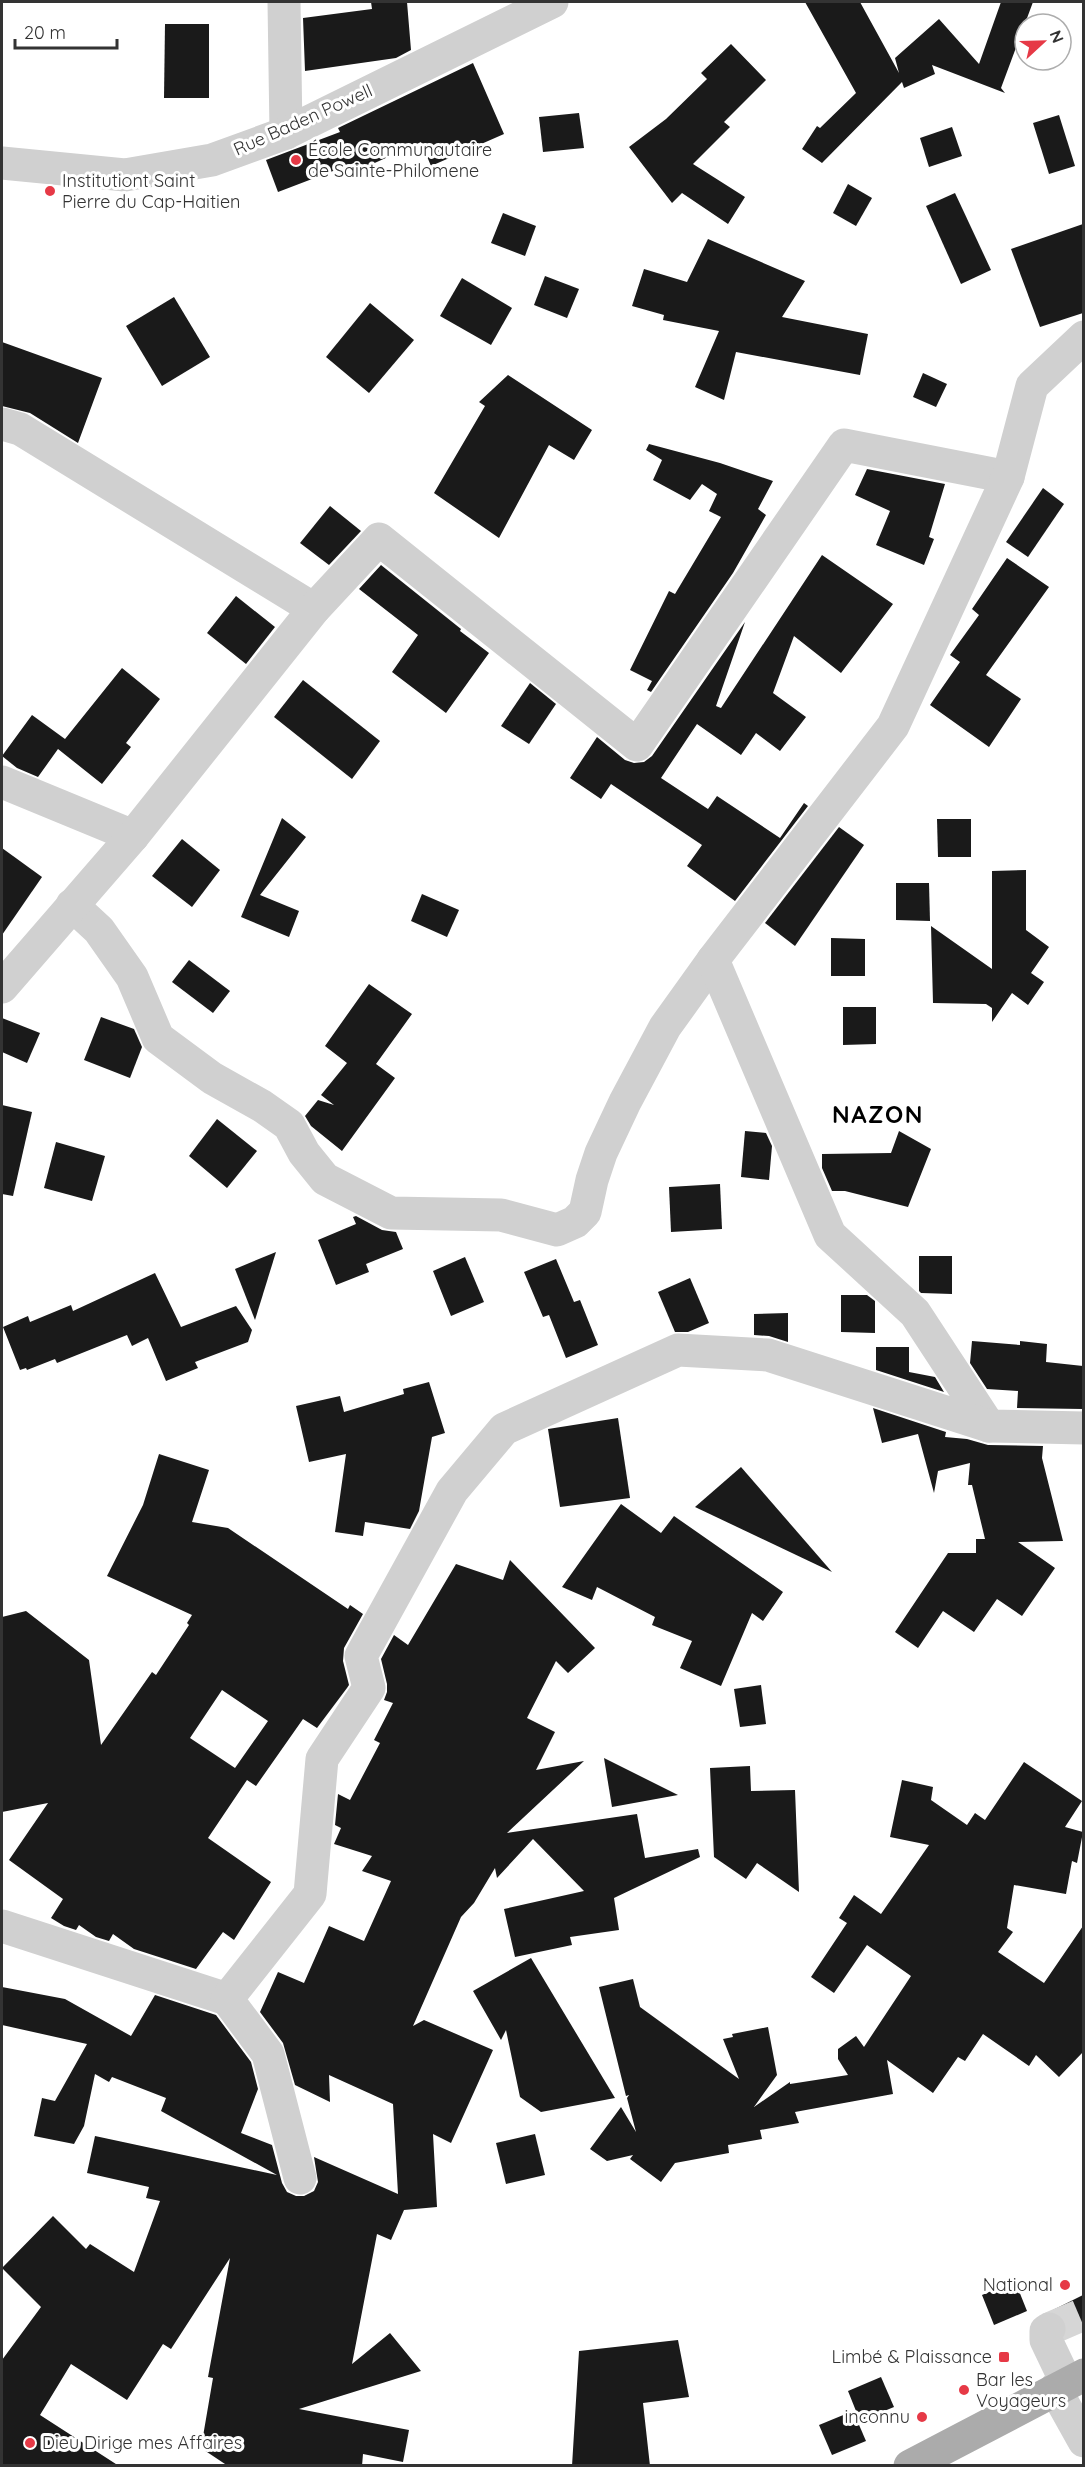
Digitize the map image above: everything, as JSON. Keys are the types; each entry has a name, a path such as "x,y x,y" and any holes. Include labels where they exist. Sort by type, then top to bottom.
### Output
{"main road":[{"path":"910,2466 1068,2383"}],"street":[{"path":"284,2 286,132"},
{"name":"Rue Baden Powell","path":"2,163 124,175 212,160 286,132 552,2"},
{"path":"72,905 99,930 132,977 158,1038 212,1078 262,1106 289,1125 304,1153 325,1179 391,1213 501,1215 557,1230 575,1222 585,1212 601,1153 665,1027 713,960 893,726 1008,477 1032,386 1083,338"},
{"path":"2,424 20,429 314,609"},
{"path":"2,987 133,836 314,609 379,539 637,746 844,445 1008,477"},
{"path":"2,782 133,836"},
{"path":"713,960 830,1235 915,1313 989,1426"},
{"path":"227,1999 310,1894 322,1759 369,1688 362,1656 453,1491 504,1428 678,1350 768,1355 989,1426 1083,1428"},
{"path":"2,1926 227,1999 268,2054 300,2178"},
{"path":"1049,2329 1046,2340 1068,2383 1083,2441"}],"building":[{"path":"371,2 407,2 411,50 396,58 305,71 303,18 372,9"},
{"path":"805,2 860,2 899,73 895,58 939,19 979,64 1001,2 1033,2 1029,12 1013,12 1013,56 1001,88 1005,93 932,65 935,74 904,88 902,82 822,163 802,149 817,126 820,128 856,93"},
{"path":"165,24 209,24 209,98 164,98"},
{"path":"731,44 766,80 724,122 730,127 693,164 745,197 728,224 682,193 672,203 629,147 666,119 707,79 701,73"},
{"path":"473,63 504,134 431,166 421,142 357,171 354,163 278,192 266,160 340,132 338,128"},
{"path":"579,113 584,148 543,152 539,117"},
{"path":"1059,115 1075,166 1049,174 1033,123"},
{"path":"952,127 962,156 929,167 920,138"},
{"path":"848,184 872,198 856,226 833,213"},
{"path":"955,193 991,270 961,284 926,206"},
{"path":"503,213 536,226 525,256 491,243"},
{"path":"1083,224 1083,313 1040,327 1011,249"},
{"path":"708,239 805,281 782,317 868,334 860,375 736,352 724,400 695,387 719,331 663,320 664,315 632,306 644,269 687,282"},
{"path":"545,276 579,289 567,318 534,305"},
{"path":"462,278 512,308 491,345 440,316"},
{"path":"174,297 210,357 162,386 126,326"},
{"path":"370,303 414,340 369,393 326,357"},
{"path":"2,342 102,378 78,443 30,413 2,406"},
{"path":"923,373 947,384 936,407 913,397"},
{"path":"508,375 592,430 574,460 549,445 499,538 434,493 485,406 479,402"},
{"path":"649,444 720,463 773,481 758,509 766,515 733,573 651,692 647,690 652,681 630,670 669,591 675,594 721,517 709,511 717,494 702,484 690,500 653,480 662,460 646,450"},
{"path":"867,469 945,484 929,537 934,539 924,565 876,545 890,511 855,495"},
{"path":"1043,488 1064,504 1028,557 1006,542"},
{"path":"330,506 361,531 329,565 300,543"},
{"path":"822,555 893,604 841,673 794,636 773,693 806,717 780,751 756,733 741,755 697,724 661,778 708,809 717,796 780,838 804,803 808,806 735,901 687,866 702,845 611,784 601,799 570,778 597,737 625,760 634,763 644,762 652,756 745,622 716,706 721,708"},
{"path":"1007,558 1049,587 986,675 1021,699 989,747 930,705 960,662 950,655 979,615 972,609"},
{"path":"381,565 489,653 446,713 392,672 418,635 359,589"},
{"path":"236,596 275,627 246,664 207,633"},
{"path":"122,668 160,699 126,743 131,747 102,784 58,749 38,777 17,768 2,756 32,715 65,739"},
{"path":"303,680 380,741 352,779 274,717"},
{"path":"530,683 556,704 529,744 501,726"},
{"path":"282,818 306,837 260,895 299,911 289,937 241,917"},
{"path":"937,819 971,819 971,857 938,857"},
{"path":"839,827 864,845 795,946 765,923"},
{"path":"182,839 220,870 192,907 152,876"},
{"path":"2,848 42,877 2,935"},
{"path":"1026,870 1026,930 1049,947 1031,973 1044,982 1028,1005 1012,993 992,1022 992,1008 986,1004 933,1003 931,926 992,969 992,871"},
{"path":"896,883 929,883 930,921 896,920"},
{"path":"422,894 459,910 447,937 411,921"},
{"path":"831,938 865,939 865,976 831,976"},
{"path":"189,960 230,991 213,1013 172,982"},
{"path":"369,984 412,1014 376,1064 395,1078 342,1151 311,1126 305,1116 318,1100 334,1105 321,1095 347,1063 325,1046"},
{"path":"843,1007 876,1007 876,1044 843,1045"},
{"path":"101,1017 134,1029 142,1047 130,1078 84,1060"},
{"path":"2,1018 40,1033 27,1063 2,1052"},
{"path":"2,1105 32,1112 13,1196 2,1194"},
{"path":"217,1119 257,1151 227,1188 189,1156"},
{"path":"745,1131 766,1133 772,1146 769,1180 741,1177"},
{"path":"899,1131 931,1149 908,1207 845,1191 832,1191 822,1168 822,1154 891,1153"},
{"path":"56,1142 105,1156 92,1201 44,1188"},
{"path":"720,1184 722,1229 671,1232 669,1187"},
{"path":"356,1216 382,1230 396,1232 403,1249 366,1264 369,1272 336,1285 318,1240 356,1224 353,1217"},
{"path":"276,1252 255,1320 235,1269"},
{"path":"919,1256 952,1256 952,1294 921,1293 919,1291"},
{"path":"465,1257 484,1302 451,1316 433,1271"},
{"path":"556,1259 574,1302 580,1300 598,1345 566,1358 549,1315 543,1317 524,1272"},
{"path":"155,1273 181,1327 236,1306 252,1330 248,1342 195,1362 198,1368 166,1381 148,1338 132,1346 127,1335 57,1363 55,1359 27,1370 26,1368 20,1370 3,1327 28,1316 30,1322 71,1305 73,1311"},
{"path":"690,1278 709,1323 688,1332 675,1332 658,1292"},
{"path":"841,1295 867,1295 875,1301 875,1333 841,1332"},
{"path":"788,1313 788,1342 769,1336 754,1335 754,1314"},
{"path":"972,1341 1020,1345 1020,1341 1047,1344 1046,1362 1083,1366 1083,1409 1017,1408 1018,1391 987,1389 970,1363"},
{"path":"876,1347 909,1347 909,1372 935,1377 944,1392 876,1370"},
{"path":"429,1382 445,1433 432,1437 419,1511 410,1529 365,1522 363,1536 335,1532 346,1454 309,1462 296,1406 340,1396 344,1412 404,1394 403,1389"},
{"path":"873,1408 946,1432 945,1437 967,1439 988,1445 1043,1446 1042,1458 1063,1541 1018,1542 1055,1568 1022,1616 997,1599 974,1632 943,1611 918,1648 895,1632 948,1553 976,1553 976,1539 985,1539 972,1485 968,1485 970,1463 938,1471 934,1493 918,1434 882,1443"},
{"path":"618,1418 630,1498 560,1507 548,1429"},
{"path":"159,1454 209,1470 192,1522 228,1528 348,1609 350,1605 363,1614 344,1648 343,1661 349,1685 347,1688 317,1728 303,1719 256,1786 247,1780 208,1838 271,1882 234,1940 223,1932 196,1969 134,1949 113,1934 109,1941 96,1937 79,1925 76,1930 51,1918 63,1899 9,1860 48,1803 2,1812 2,1617 26,1611 89,1660 101,1745 152,1672 156,1675 189,1625 187,1623 192,1615 107,1576 143,1505","holes":["222,1690 268,1721 235,1768 190,1738"]},
{"path":"741,1467 832,1572 695,1507"},
{"path":"621,1504 661,1533 674,1516 783,1592 763,1621 752,1613 721,1686 680,1668 692,1641 652,1625 655,1617 597,1587 592,1600 562,1587"},
{"path":"510,1560 595,1648 568,1673 556,1661 527,1718 555,1732 536,1770 584,1761 507,1833 637,1814 645,1858 698,1849 700,1857 614,1898 619,1930 570,1937 572,1945 515,1957 504,1909 584,1891 533,1839 497,1878 495,1868 474,1903 461,1917 413,2026 424,2020 493,2050 451,2143 433,2134 437,2207 404,2210 391,2240 377,2234 352,2364 390,2333 421,2371 299,2409 409,2430 403,2462 363,2454 362,2466 228,2466 201,2448 213,2378 208,2377 230,2258 171,2349 163,2344 127,2400 71,2364 40,2415 119,2466 2,2466 2,2360 41,2307 2,2268 53,2216 86,2249 90,2244 134,2272 160,2201 146,2198 149,2187 87,2173 95,2136 277,2175 161,2111 166,2098 112,2077 109,2082 95,2074 84,2126 74,2144 34,2136 42,2098 55,2101 87,2044 2,2025 2,1987 65,1999 131,2036 155,1995 216,2015 251,2062 258,2089 241,2133 272,2145 282,2183 287,2192 296,2196 304,2196 314,2191 318,2182 314,2157 398,2194 393,2104 329,2075 330,2102 295,2085 283,2043 260,2012 278,1972 304,1983 329,1926 364,1941 391,1881 362,1871 372,1856 334,1844 341,1828 335,1825 338,1794 350,1800 380,1743 374,1740 393,1703 384,1700 387,1684 381,1659 394,1635 408,1645 456,1564 503,1580"},
{"path":"761,1685 766,1724 740,1727 734,1689"},
{"path":"604,1758 678,1795 612,1807"},
{"path":"1024,1762 1082,1801 1065,1827 1083,1832 1077,1863 1072,1861 1066,1894 1014,1885 1007,1928 1013,1932 998,1952 1044,1983 1083,1926 1083,2052 1059,2077 1036,2055 1029,2066 983,2034 965,2061 958,2057 933,2093 887,2060 893,2094 795,2112 799,2123 760,2130 762,2139 728,2145 729,2153 675,2163 661,2182 630,2159 633,2155 607,2161 590,2149 621,2107 636,2132 627,2098 629,2095 626,2096 599,1987 633,1979 640,2007 739,2079 723,2039 733,2037 732,2034 768,2027 777,2075 754,2107 790,2082 790,2084 848,2075 838,2059 838,2049 856,2036 864,2047 911,1976 867,1945 834,1993 811,1977 847,1923 839,1918 854,1895 881,1914 929,1845 890,1837 902,1780 933,1787 931,1800 967,1825 975,1813 985,1820"},
{"path":"750,1766 751,1791 795,1790 799,1892 757,1863 746,1879 714,1857 710,1768"},
{"path":"531,1958 615,2098 541,2112 520,2097 506,2030 501,2040 473,1991"},
{"path":"535,2134 545,2175 506,2184 496,2143"},
{"path":"1015,2281 1027,2311 994,2325 982,2295"},
{"path":"1083,2295 1083,2330 1066,2338 1068,2328 1065,2319 1051,2311"},
{"path":"678,2340 689,2397 643,2403 650,2466 572,2466 579,2351"},
{"path":"881,2377 894,2407 860,2421 848,2391"},
{"path":"853,2411 866,2441 832,2455 819,2425"}],"tunnel":[{"path":"1049,2329 1084,2314"}],"place":[{"name":"École Communautaire de Sainte-Philomene","path":"296,160"},
{"name":"Institutiont Saint Pierre du Cap-Haitien","path":"50,191"},
{"name":"National","path":"1065,2285"},
{"name":"Limbé & Plaissance","path":"1004,2357"},
{"name":"Bar les Voyageurs","path":"964,2390"},
{"name":"inconnu","path":"922,2417"},
{"name":"Dieu Dirige mes Affaires","path":"30,2443"}],"district":[{"name":"NAZON","path":"878,1115"}]}
